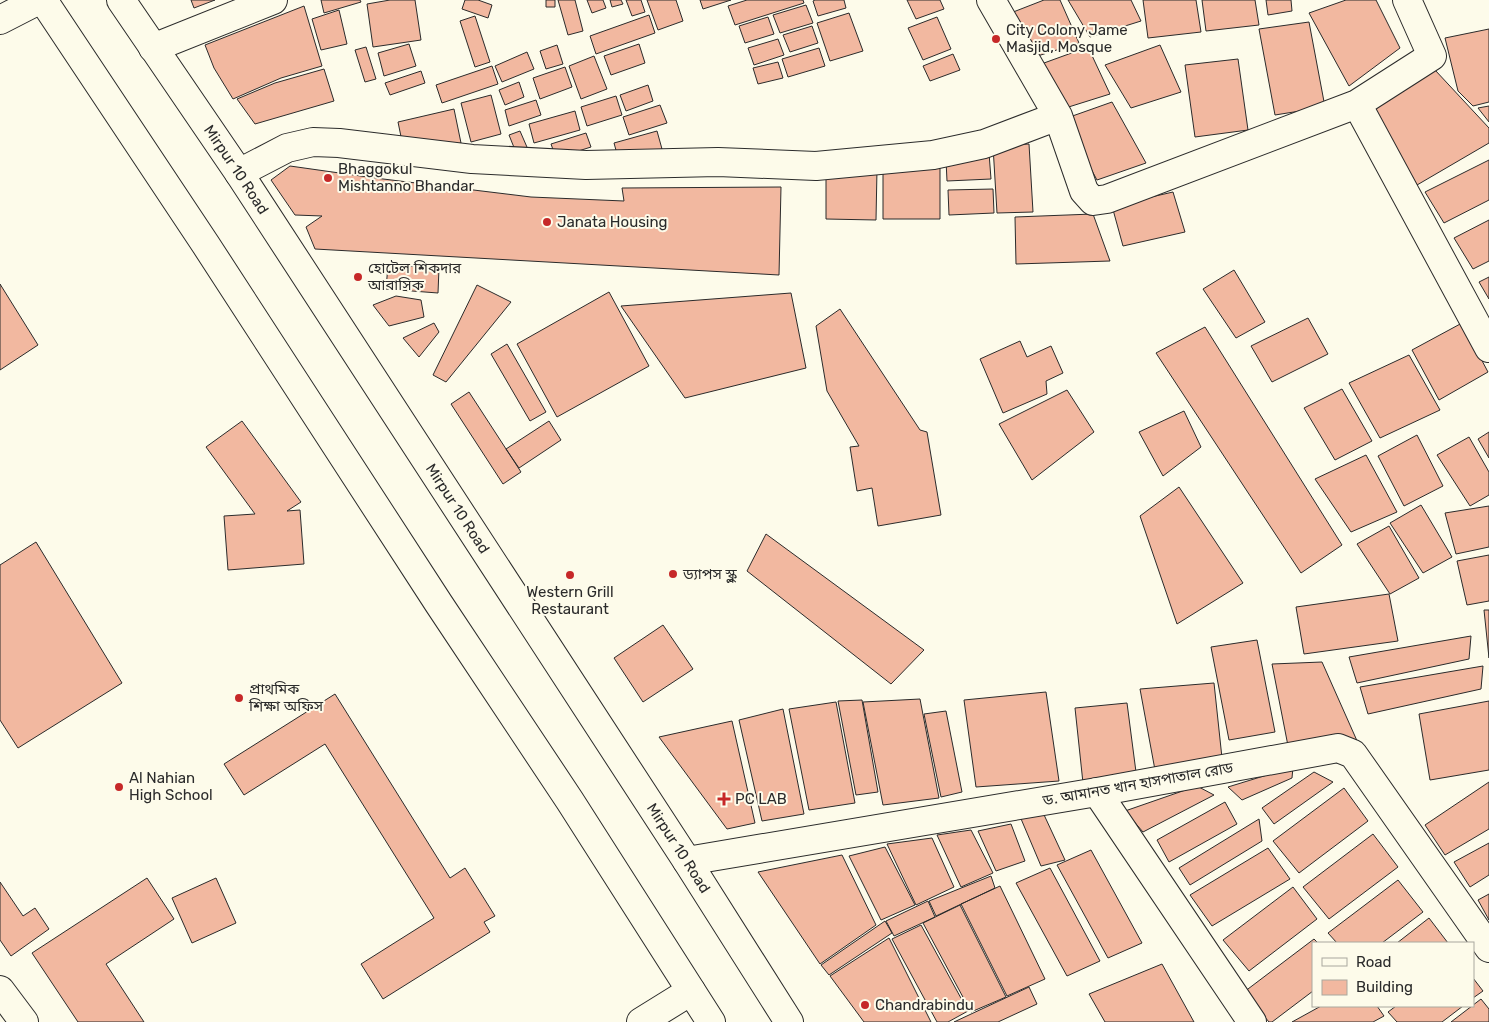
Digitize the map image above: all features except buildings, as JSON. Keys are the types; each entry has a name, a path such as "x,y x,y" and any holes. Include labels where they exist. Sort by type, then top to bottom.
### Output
{"street":[{"path":"0,20 39,0"},
{"path":"43,0 196,229 444,612 570,801 712,1022"},
{"name":"Mirpur 10 Road","path":"121,0 239,173 688,861 790,1022"},
{"path":"153,48 272,0"},
{"path":"992,0 1058,116 1084,191 1093,201 1107,199 1357,104 1432,56 1407,0"},
{"path":"1357,104 1489,348"},
{"path":"239,173 287,148 313,142 339,143 472,159 586,165 718,162 816,166 933,155 984,144 1058,116"},
{"name":"ড. আমানত খান হাসপাতাল রোড","path":"688,861 1097,792 1338,748 1353,754 1489,948"},
{"path":"1097,792 1252,1022"},
{"path":"0,990 24,1022"},
{"path":"641,1022 691,991"}],"place":[{"name":"City Colony Jame Masjid, Mosque","path":"996,39"},
{"name":"Bhaggokul Mishtanno Bhandar","path":"328,178"},
{"name":"Janata Housing","path":"547,222"},
{"name":"হোটেল শিকদার আবাসিক","path":"358,277"},
{"name":"ড্যাপস স্কুল","path":"673,574"},
{"name":"Western Grill Restaurant","path":"570,575"},
{"name":"প্রাথমিক শিক্ষা অফিস","path":"239,698"},
{"name":"Al Nahian High School","path":"119,787"},
{"name":"PC LAB","path":"724,799"},
{"name":"Chandrabindu","path":"865,1005"}]}
